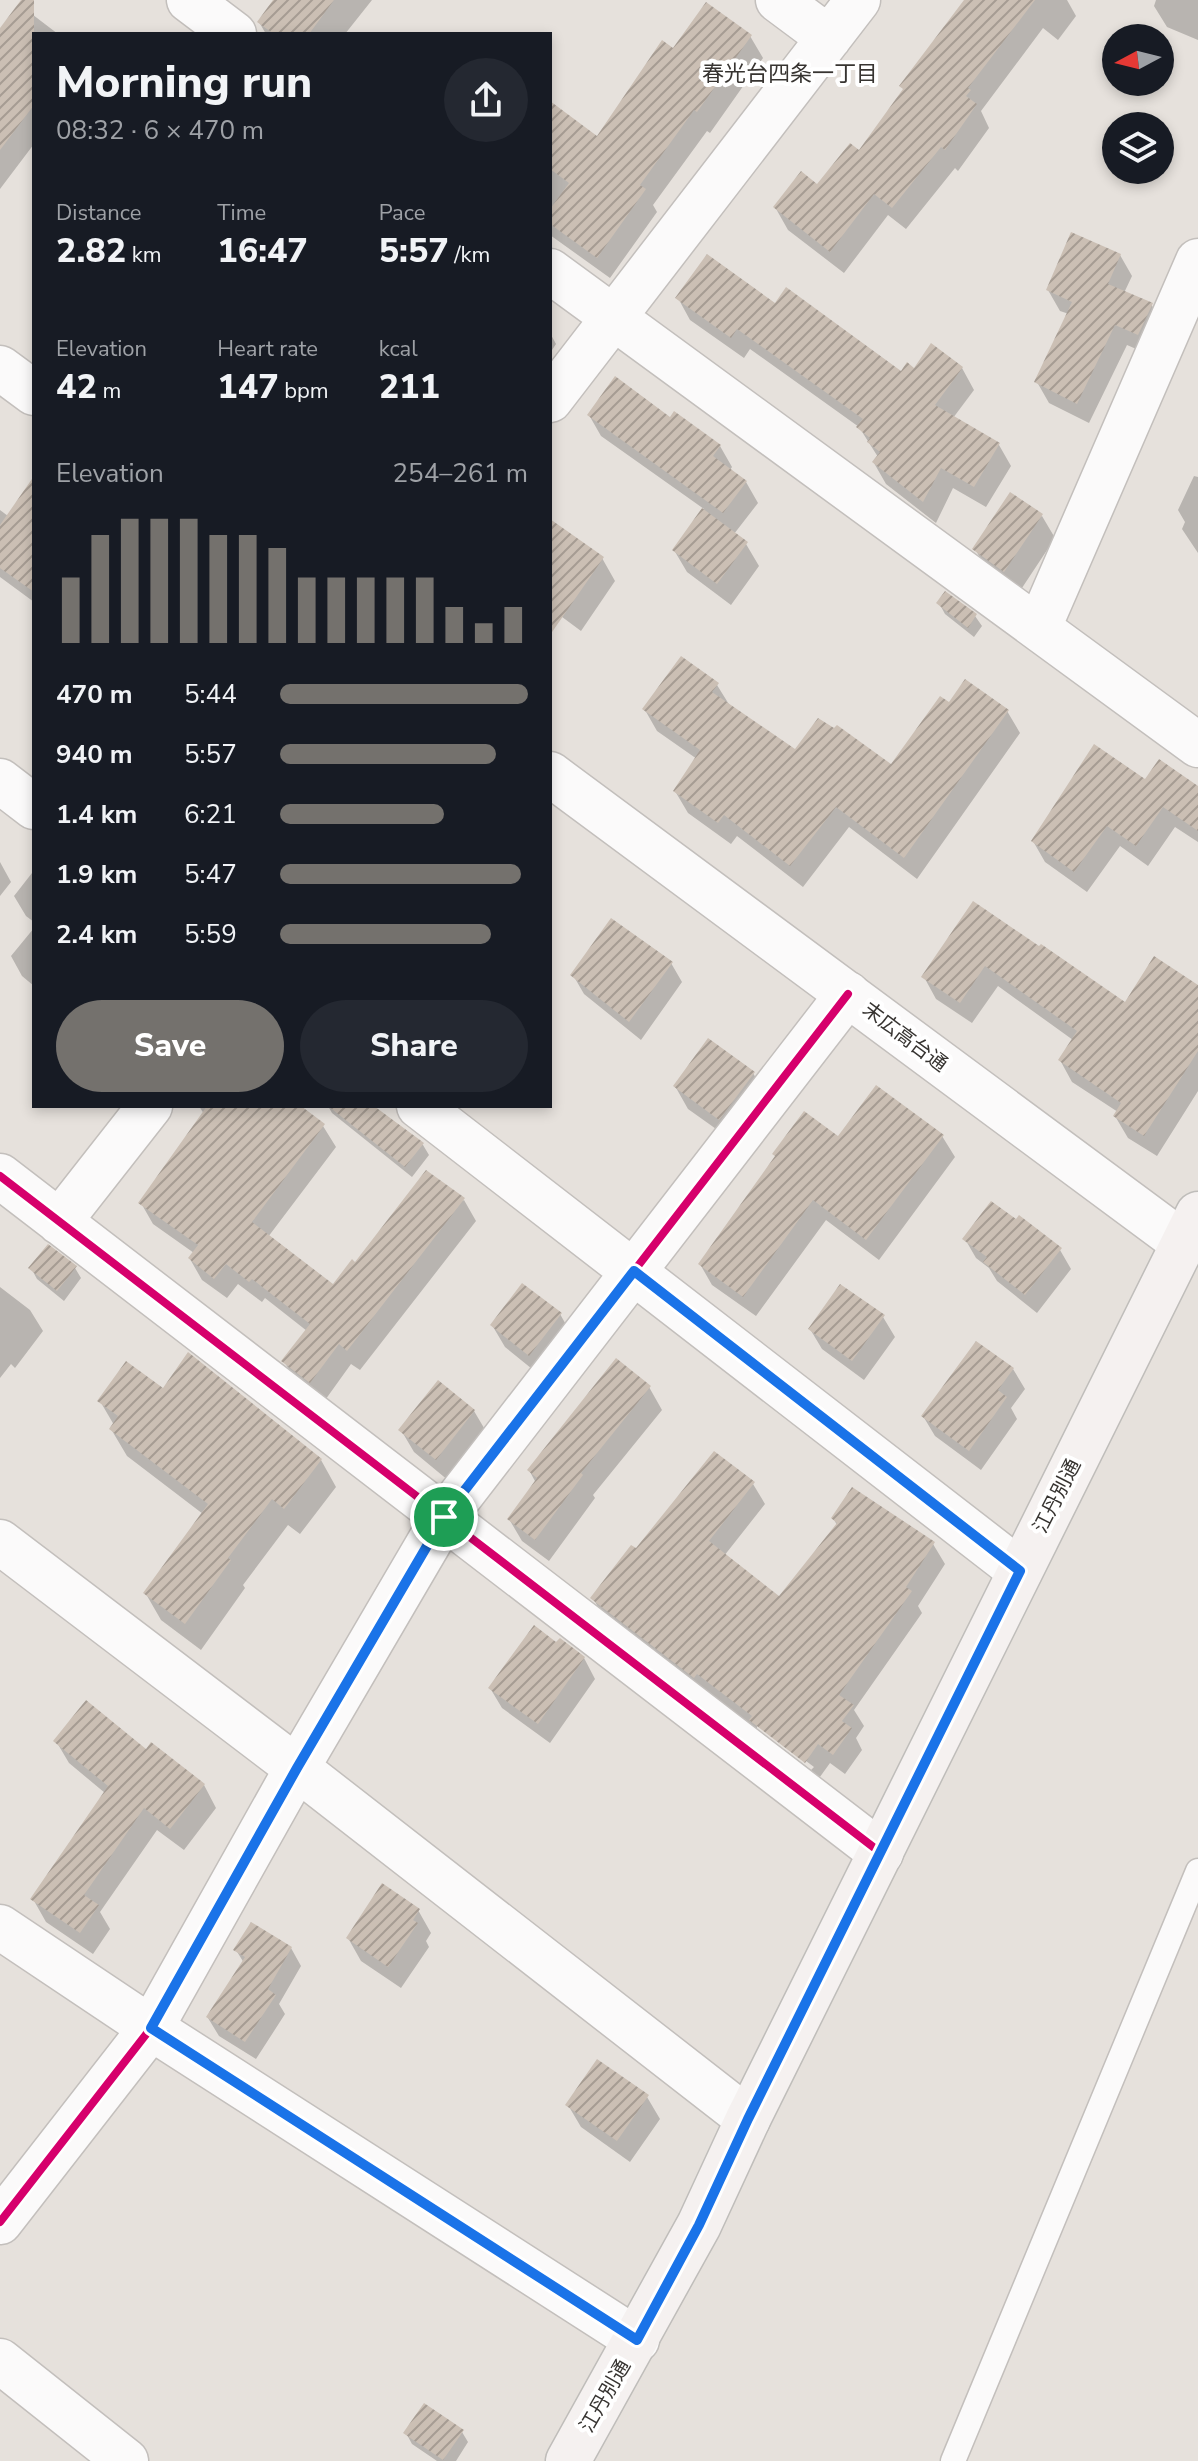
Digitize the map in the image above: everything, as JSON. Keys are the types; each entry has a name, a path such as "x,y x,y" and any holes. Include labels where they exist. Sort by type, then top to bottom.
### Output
{"main road":[{"name":"江丹別通","path":"568,2461 699,2225 748,2119 1191,1229"}],"street":[{"path":"189,0 231,32"},
{"path":"778,0 829,38"},
{"path":"552,397 858,0"},
{"path":"1039,627 1198,261"},
{"path":"552,273 1198,745"},
{"path":"0,368 32,392"},
{"name":"末広高台通","path":"552,775 848,994 1191,1229"},
{"path":"0,781 32,805"},
{"path":"0,2222 151,2028 297,1768 444,1517 848,994"},
{"path":"59,1222 148,1108"},
{"path":"422,1108 1020,1571"},
{"path":"0,1176 881,1853"},
{"path":"0,1542 297,1768 748,2119"},
{"path":"0,1927 151,2028 637,2340"},
{"path":"0,2361 126,2461"}],"lane":[{"path":"953,2461 1198,1871"}],"building":[{"path":"21,0 34,0 32,108 0,150 0,28"},
{"path":"273,0 334,0 310,32 271,32 257,22"},
{"path":"964,0 1035,0 968,88 971,90 966,96 977,104 945,150 941,147 892,208 874,194 830,252 773,207 801,171 817,184 850,143 859,150 903,89 899,86"},
{"path":"706,2 752,35 640,185 646,189 597,258 552,225 552,206 569,183 552,170 552,102 597,136 662,40 673,48"},
{"path":"1071,232 1121,254 1108,284 1153,303 1138,335 1115,325 1077,404 1034,382 1072,302 1046,290"},
{"path":"707,254 775,303 786,287 901,371 907,362 914,368 931,343 963,367 935,405 1000,443 974,487 941,468 923,502 872,462 880,452 867,442 870,438 856,427 863,419 737,329 731,338 675,298"},
{"path":"615,376 670,417 674,411 721,445 713,456 747,481 723,513 587,415"},
{"path":"32,479 32,591 0,568 0,525"},
{"path":"1010,492 1043,514 1004,572 972,549"},
{"path":"702,508 748,542 717,584 672,550"},
{"path":"552,520 604,557 552,632"},
{"path":"945,591 977,614 968,628 936,603"},
{"path":"681,656 719,683 712,692 795,749 818,718 834,728 837,725 891,764 940,696 949,702 965,679 1009,710 904,858 836,807 790,866 724,815 718,823 673,791 700,750 642,709"},
{"path":"1094,744 1145,779 1159,759 1198,786 1198,831 1163,807 1136,846 1107,826 1074,872 1031,841"},
{"path":"973,901 1125,1002 1154,956 1198,985 1198,1051 1144,1136 1113,1116 1121,1103 1058,1060 1077,1031 985,966 960,1003 921,977"},
{"path":"611,918 673,962 629,1022 570,975"},
{"path":"708,1038 755,1072 719,1120 673,1086"},
{"path":"876,1085 944,1135 866,1240 813,1200 743,1297 698,1264 804,1111 838,1136"},
{"path":"206,1108 304,1108 325,1124 252,1222 333,1284 352,1259 355,1262 426,1170 465,1198 347,1351 339,1344 310,1383 281,1361 310,1324 252,1279 249,1282 226,1264 214,1279 188,1258 198,1245 138,1203"},
{"path":"331,1108 377,1108 424,1143 405,1167"},
{"path":"991,1201 1016,1219 1019,1215 1062,1248 1025,1295 983,1262 987,1257 962,1239"},
{"path":"48,1244 77,1266 57,1291 28,1268"},
{"path":"522,1283 562,1313 529,1356 490,1325"},
{"path":"840,1284 885,1315 852,1361 808,1329"},
{"path":"976,1341 1014,1368 998,1390 1007,1397 969,1451 921,1416"},
{"path":"188,1352 322,1459 284,1509 272,1499 228,1558 231,1560 185,1624 143,1593 208,1504 109,1429 118,1416 97,1401 126,1361 163,1388"},
{"path":"616,1358 651,1386 581,1473 583,1475 535,1540 507,1519 537,1478 527,1470"},
{"path":"438,1380 475,1410 436,1460 398,1430"},
{"path":"714,1451 755,1482 709,1541 779,1596 837,1523 831,1518 852,1487 935,1542 906,1587 912,1591 839,1695 854,1705 842,1721 852,1728 833,1755 818,1744 805,1763 749,1720 752,1716 697,1674 694,1678 590,1598 631,1545 636,1548"},
{"path":"534,1625 556,1642 560,1638 585,1657 538,1724 488,1688"},
{"path":"86,1700 146,1749 151,1742 205,1784 170,1829 144,1808 84,1895 99,1905 80,1933 30,1899 108,1786 53,1741"},
{"path":"382,1883 420,1909 413,1920 418,1923 388,1967 346,1938"},
{"path":"251,1922 292,1947 268,1989 276,1995 245,2042 206,2017 245,1957 233,1950"},
{"path":"597,2059 649,2095 617,2141 565,2105"},
{"path":"424,2403 464,2430 443,2460 403,2433"}],"cycle path":[{"path":"0,2222 151,2028 297,1768 444,1517 848,994"},
{"path":"0,1176 881,1853"}],"district":[{"name":"春光台四条一丁目","path":"790,74"}],"route":[{"path":"634,1271 1020,1571 748,2119 699,2225 637,2340 151,2028 297,1768 444,1517 634,1271"}]}
